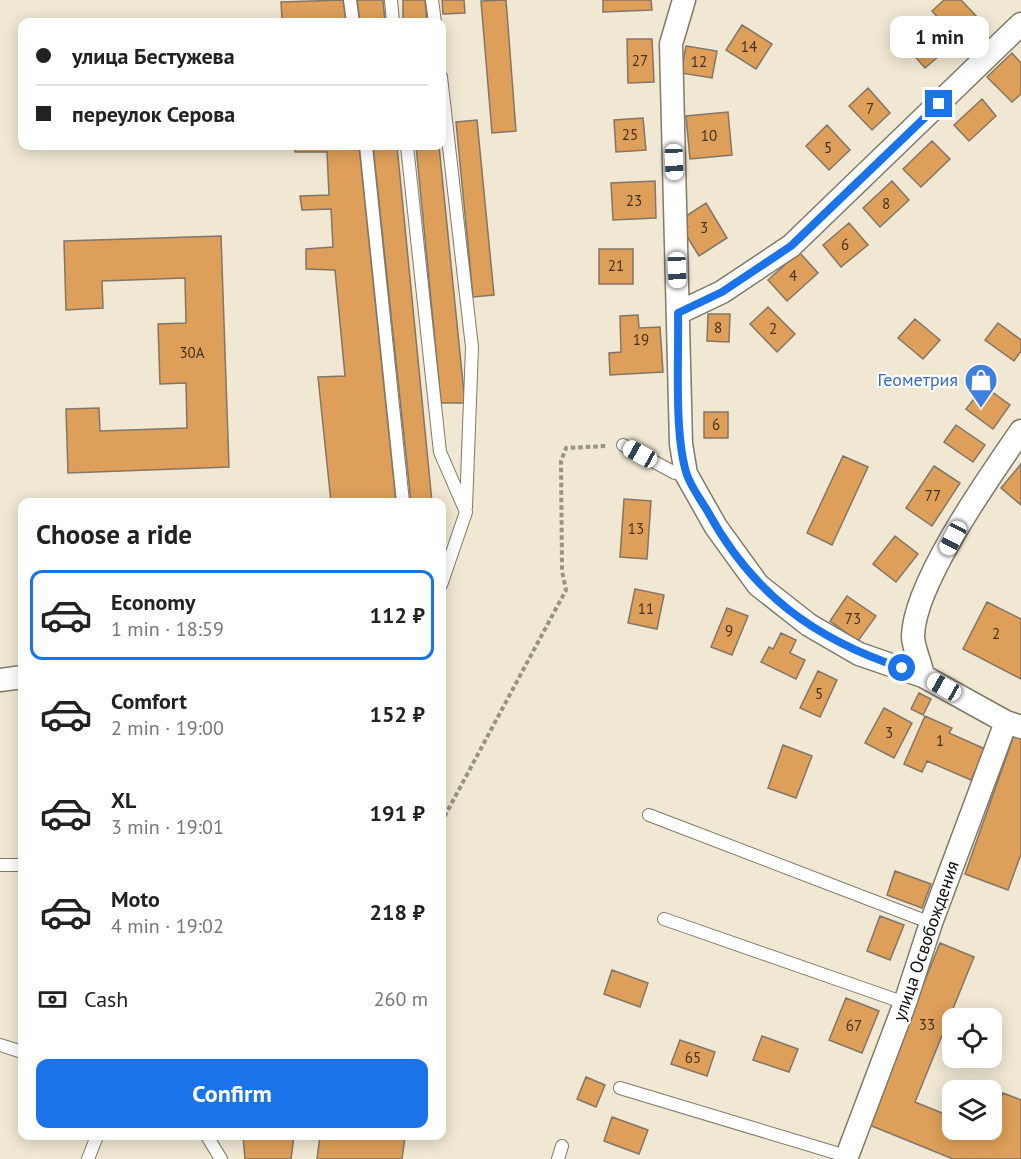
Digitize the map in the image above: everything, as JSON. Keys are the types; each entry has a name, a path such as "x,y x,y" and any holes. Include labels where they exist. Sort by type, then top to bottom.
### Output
{"street":[{"path":"684,0 671,44 681,444 686,474 716,527 758,585 809,625 859,654 923,675 1013,724"},
{"path":"678,313 722,292 791,246 1021,24"},
{"path":"923,675 913,639 915,618 927,587 980,490 1021,431"},
{"path":"0,680 18,678"},
{"name":"улица Освобождения","path":"846,1158 905,1003 931,923 1013,724"}],"lane":[{"path":"350,0 352,18"},
{"path":"391,0 393,18"},
{"path":"432,0 434,18"},
{"path":"446,121 472,347 466,512 446,570"},
{"path":"366,150 403,498"},
{"path":"407,150 440,452 466,512"},
{"path":"623,445 675,473 686,474"},
{"path":"649,814 931,923"},
{"path":"0,865 18,865"},
{"path":"664,919 905,1003"},
{"path":"0,1045 18,1051"},
{"path":"620,1088 846,1158"},
{"path":"88,1159 95,1140"},
{"path":"209,1140 221,1159"},
{"path":"558,1159 562,1146"}],"path":[{"path":"446,815 566,590 562,571 561,461 566,448 623,445"}],"building":[{"path":"343,0 345,18 282,18 281,2"},
{"path":"357,0 383,0 385,18 359,18"},
{"path":"403,0 425,0 427,18 403,18"},
{"path":"442,0 464,0 465,13 443,14"},
{"path":"506,0 516,131 492,133 481,1"},
{"path":"603,0 651,0 652,10 603,12"},
{"path":"944,0 961,0 980,20 959,40 932,11"},
{"path":"742,25 772,44 756,69 726,50"},
{"path":"924,25 946,50 925,68 903,43"},
{"path":"627,39 652,39 654,82 628,83"},
{"path":"686,46 717,51 712,78 681,73"},
{"path":"1012,53 1021,63 1021,94 1012,102 987,77"},
{"path":"868,88 890,113 872,130 849,106"},
{"path":"982,99 996,116 969,141 954,125"},
{"path":"728,112 732,155 690,159 686,116"},
{"path":"643,118 646,150 616,152 614,120"},
{"path":"477,120 494,295 473,297 456,122"},
{"path":"827,125 850,150 829,170 806,146"},
{"path":"932,141 950,159 921,187 903,169"},
{"path":"295,150 359,150 396,498 331,498 318,377 345,376 335,270 306,269 306,249 333,247 331,209 302,210 300,196 329,195 327,152 295,152"},
{"path":"373,150 397,150 432,498 411,498"},
{"path":"416,150 439,150 465,403 441,403"},
{"path":"655,181 656,218 613,220 611,183"},
{"path":"892,181 909,200 880,227 863,208"},
{"path":"706,203 727,238 699,256 683,230 688,227 683,218"},
{"path":"849,223 868,245 841,267 823,245"},
{"path":"221,236 229,467 68,473 66,409 99,408 100,431 187,428 186,383 160,384 158,324 186,323 185,278 102,281 103,308 66,310 64,241"},
{"path":"599,249 633,249 633,284 599,284"},
{"path":"799,252 818,273 787,301 768,280"},
{"path":"768,307 795,334 777,352 750,324"},
{"path":"708,314 730,314 729,342 707,341"},
{"path":"638,315 639,328 660,327 663,372 610,375 609,353 621,352 620,316"},
{"path":"915,319 940,340 923,359 898,338"},
{"path":"998,323 1021,340 1021,351 1014,361 985,340"},
{"path":"984,386 1010,405 993,429 966,409"},
{"path":"704,412 728,412 728,438 704,438"},
{"path":"956,425 985,445 973,462 944,442"},
{"path":"843,456 868,467 832,545 807,533"},
{"path":"1021,464 1021,505 1001,488"},
{"path":"934,466 960,483 932,526 906,508"},
{"path":"624,499 651,501 647,559 620,557"},
{"path":"895,536 918,554 896,582 873,564"},
{"path":"635,589 664,595 657,629 628,623"},
{"path":"847,596 876,616 858,641 830,621"},
{"path":"987,602 1021,619 1021,679 963,649"},
{"path":"727,608 748,616 732,655 711,647"},
{"path":"781,633 796,640 790,653 805,660 796,679 761,662 769,647 773,649"},
{"path":"818,671 837,680 820,717 800,708"},
{"path":"919,693 931,699 923,715 911,709"},
{"path":"884,708 912,723 894,758 865,743"},
{"path":"925,716 952,728 949,733 985,749 971,780 927,761 922,772 904,764"},
{"path":"1014,735 1021,738 1021,854 1008,890 965,874"},
{"path":"783,745 812,756 796,798 768,788"},
{"path":"895,871 931,884 922,908 887,895"},
{"path":"880,916 904,925 890,960 867,951"},
{"path":"940,943 974,957 953,1008 942,1008 942,1036 915,1102 942,1113 942,1140 1002,1140 1003,1093 1021,1100 1021,1159 953,1159 867,1124"},
{"path":"612,970 648,983 640,1007 604,994"},
{"path":"846,998 879,1011 862,1053 829,1040"},
{"path":"762,1036 798,1049 789,1072 753,1060"},
{"path":"680,1040 715,1052 707,1076 671,1064"},
{"path":"586,1077 605,1085 596,1107 577,1099"},
{"path":"612,1117 648,1130 639,1154 604,1141"},
{"path":"243,1140 293,1140 291,1159 245,1159"},
{"path":"319,1140 405,1140 402,1159 317,1159"}],"place":[{"name":"Геометрия","path":"981,409"}],"route":[{"path":"902,668 859,654 809,625 758,585 716,527 686,474 681,444 678,313 722,292 791,246 939,104"}]}
